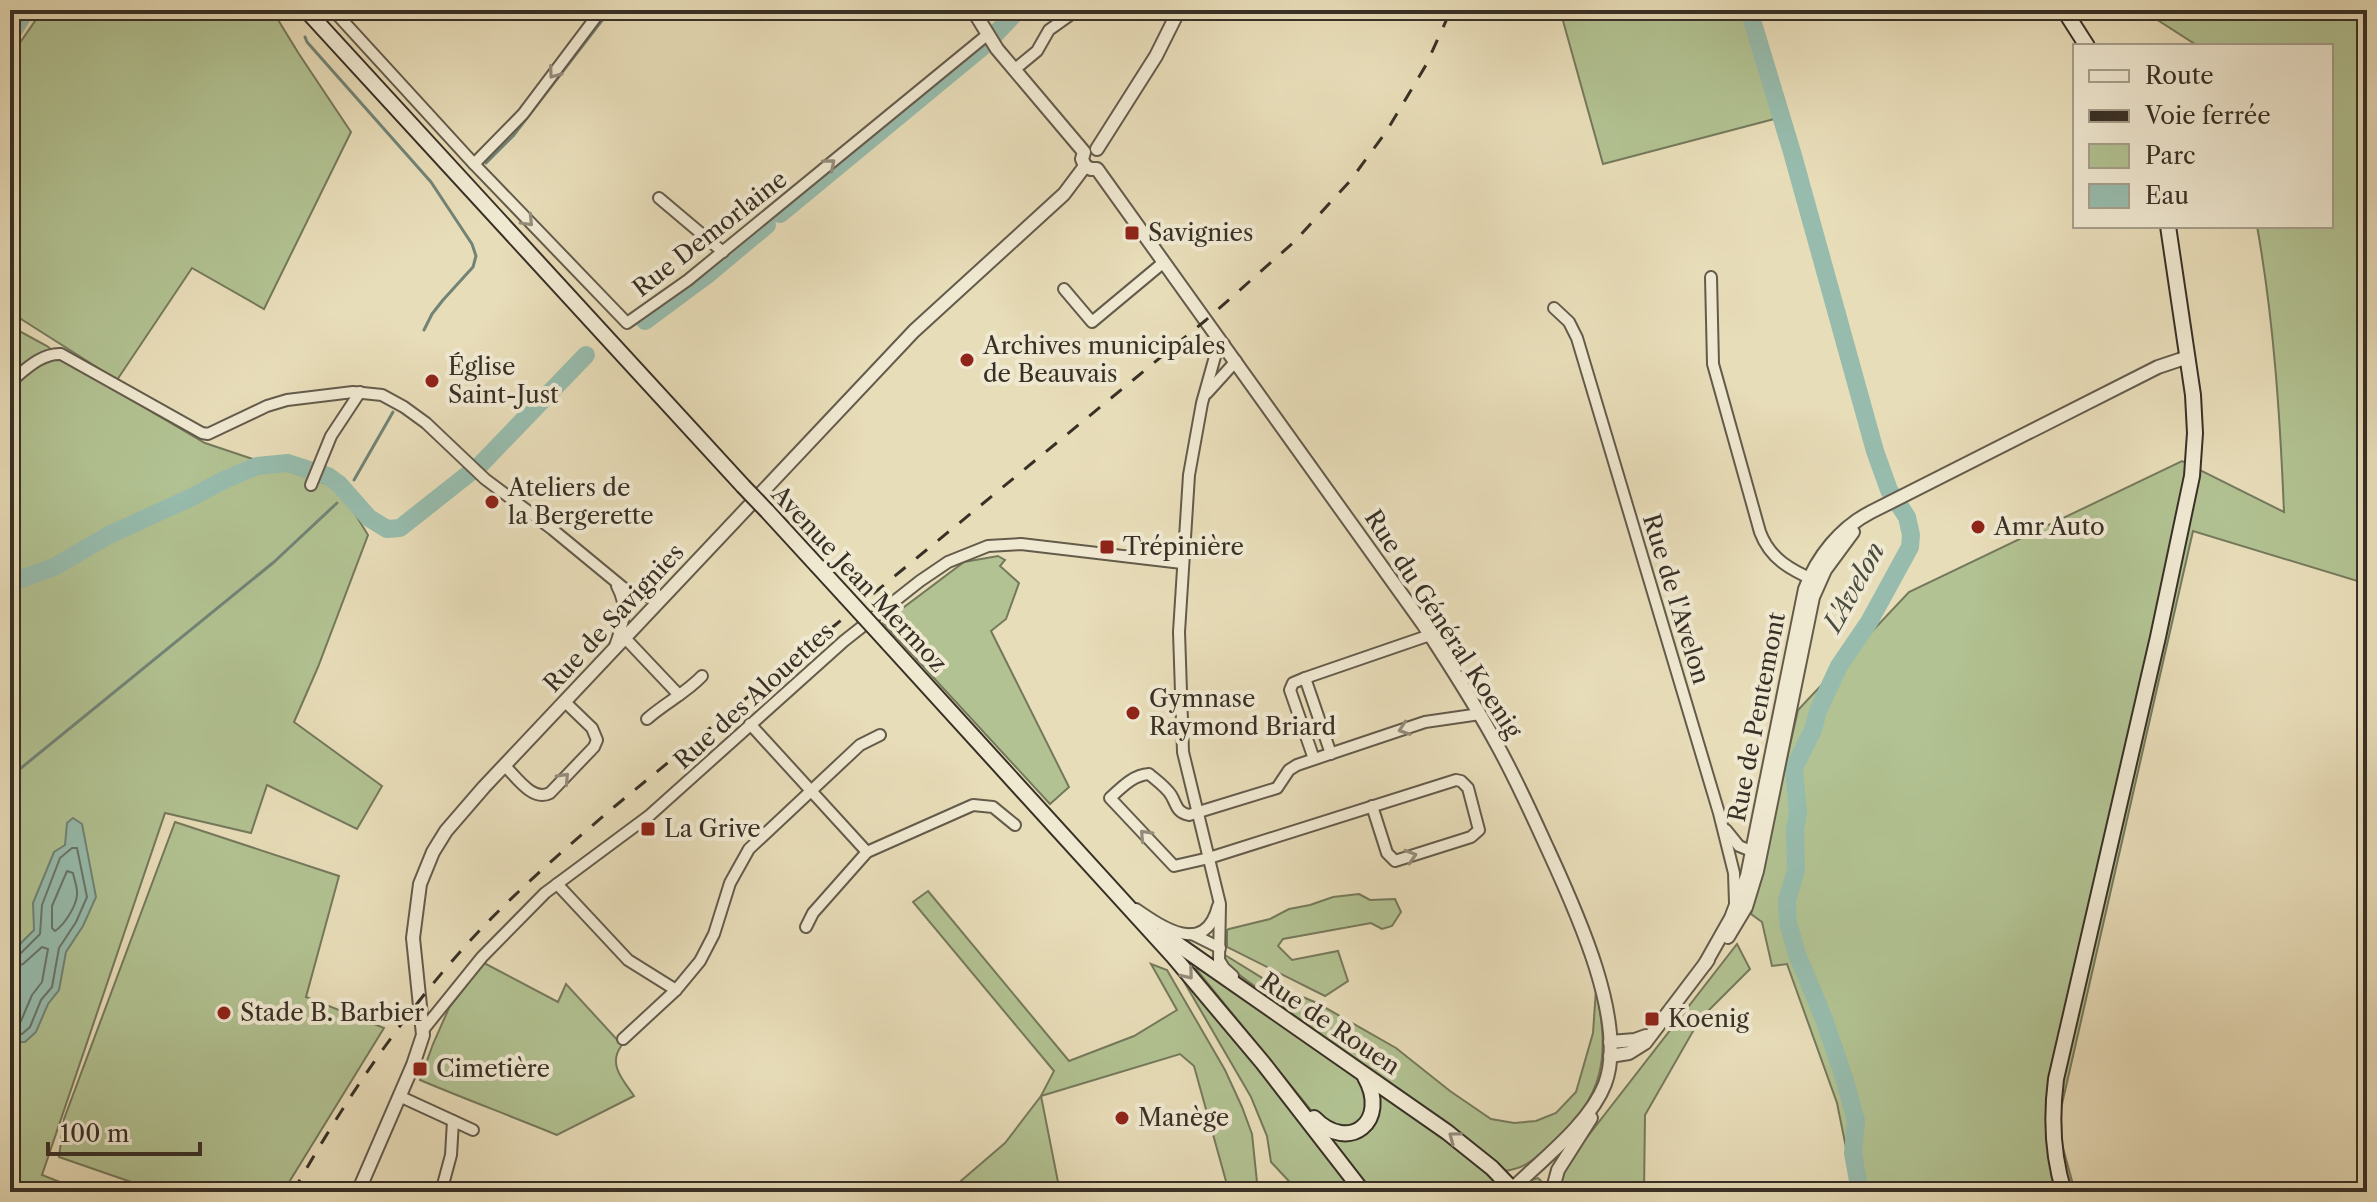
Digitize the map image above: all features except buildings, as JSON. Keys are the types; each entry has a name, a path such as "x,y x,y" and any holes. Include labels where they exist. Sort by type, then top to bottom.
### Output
{"main road":[{"name":"Avenue Jean Mermoz","path":"306,10 1119,894 1284,1090 1363,1192"},
{"path":"2064,10 2086,44"},
{"path":"2064,1192 2056,1163 2053,1134 2056,1079 2185,518 2192,476 2194,414 2168,228"},
{"name":"Rue de Rouen","path":"1119,894 1183,950 1459,1141 1512,1191"},
{"path":"1284,1090 1325,1128 1335,1133 1350,1133 1366,1123 1374,1107 1372,1090 1362,1072"}],"street":[{"path":"333,10 474,164 532,103 599,10"},
{"path":"973,10 1014,70 1091,151 1102,153 1103,160 1091,168 1082,161 1091,151 1152,63 1179,10"},
{"path":"1014,70 1037,51 1049,30 1077,10"},
{"path":"1166,37 1172,10"},
{"name":"Rue Demorlaine","path":"474,164 627,323 723,252 934,78 990,39"},
{"name":"Rue du Général Koenig","path":"1091,168 1224,344 1430,635 1480,714 1510,769 1581,925 1599,978 1610,1042"},
{"name":"Rue de Savignies","path":"358,1192 419,1050 423,1030 413,947 415,913 420,884 433,852 446,831 922,323 1091,168"},
{"path":"659,198 723,252"},
{"path":"1064,289 1092,322 1164,262"},
{"path":"1711,277 1713,364 1760,532 1775,558 1814,580"},
{"name":"Rue de l'Avelon","path":"1554,308 1569,322 1577,338 1719,813 1736,890 1734,911"},
{"path":"1224,344 1216,353 1189,475 1179,632 1182,741 1186,770 1221,911 1219,958 1224,968 1264,1005"},
{"path":"10,382 42,358 61,354 208,434 275,403 360,392 382,395 404,407 438,433 480,475 633,594 664,596"},
{"name":"Rue de Pentemont","path":"1610,1056 1625,1054 1645,1043 1743,914 1753,886 1755,857 1814,580 1851,535 1887,505 2158,367 2188,357"},
{"path":"1204,398 1236,361"},
{"path":"314,477 331,436 360,392"},
{"name":"Rue des Alouettes","path":"423,1030 490,948 557,884 650,815 826,656 939,568 969,552 998,545 1031,544 1182,563"},
{"path":"605,572 621,594 625,606 623,623 612,652"},
{"path":"1314,759 1290,690 1293,683 1430,635"},
{"path":"625,638 679,695"},
{"path":"647,719 702,676"},
{"path":"1305,678 1331,754"},
{"path":"505,766 535,795 543,797 583,758 596,744 597,736 565,702"},
{"path":"1372,806 1387,853 1395,861 1471,837 1479,830 1468,788 1459,780 1372,806 1209,858 1171,865 1110,798 1129,781 1149,774 1187,816 1277,788 1293,767 1314,759 1425,722 1480,714"},
{"path":"750,724 867,852"},
{"path":"623,1039 676,990 706,952 730,883 744,856 860,745 880,735"},
{"path":"806,927 813,913 867,852 973,805 993,807 1015,825"},
{"path":"1719,813 1734,841 1755,857"},
{"path":"1728,851 1737,859 1755,857"},
{"name":"Rue de Pentemont","path":"1705,964 1734,911 1755,857"},
{"path":"557,884 628,960 676,990"},
{"path":"1192,934 1210,922 1216,912 1218,896"},
{"path":"1134,908 1172,932 1192,934 1220,948"},
{"path":"1552,1192 1558,1170 1597,1109 1605,1084 1610,1042 1639,1040 1653,1030"},
{"path":"1512,1191 1587,1114 1605,1084"},
{"path":"399,1096 473,1130"},
{"path":"441,1192 451,1155 453,1121"},
{"path":"1529,1173 1543,1177 1552,1192"}],"green space":[{"path":"38,10 272,10 351,132 264,309 192,268 117,380 10,312 10,57 35,21"},
{"path":"1560,10 1765,10 1753,24 1778,118 1603,164"},
{"path":"2142,10 2367,10 2367,584 2193,531 2057,1126 2075,1192 1855,1192 1837,1103 1787,964 1772,966 1762,922 1751,914 1798,710 1909,592 2182,461 2284,512 2275,369 2257,228 2333,228 2333,44 2195,44"},
{"path":"10,326 205,443 327,484 346,499 368,535 294,722 382,786 357,829 267,785 251,833 165,813 42,1175 85,1192 10,1192"},
{"path":"998,556 1005,560 1000,566 1019,583 1006,619 991,631 1069,787 1050,804 883,623 964,562"},
{"name":"Stade B. Barbier","path":"175,822 339,876 306,997 384,1028 283,1192 160,1192 59,1157 64,1119"},
{"path":"928,891 1069,1061 1134,1036 1177,1010 1151,964 1167,970 1225,1070 1242,1107 1252,1134 1258,1192 1229,1192 1194,1066 1180,1054 1041,1096 1054,1071 913,902"},
{"path":"1359,894 1370,900 1395,899 1401,912 1392,926 1382,929 1371,923 1283,939 1278,946 1292,960 1338,951 1348,981 1325,996 1227,947 1229,929 1270,919 1289,909 1333,897"},
{"path":"1737,944 1750,969 1700,1019 1645,1115 1644,1192 1558,1192 1562,1174 1574,1154"},
{"path":"1225,955 1272,984 1317,1003 1396,1048 1491,1119 1514,1123 1536,1121 1556,1113 1576,1092 1593,1033 1596,989 1602,1056 1593,1092 1583,1110 1551,1144 1530,1162 1504,1171 1226,965"},
{"path":"484,963 558,1002 566,984 622,1045 616,1065 634,1096 557,1135 420,1080 449,1008"},
{"path":"1201,968 1358,1078 1369,1104 1359,1122 1339,1129 1314,1114 1196,969"},
{"path":"1183,980 1191,984 1356,1192 1299,1192 1271,1162 1267,1136 1251,1097"},
{"path":"1377,1089 1464,1152 1504,1189 1501,1192 1372,1192 1329,1137 1343,1139 1358,1135"},
{"path":"1041,1096 1060,1192 948,1192 1005,1143"},
{"path":"1538,1178 1546,1186 1547,1192 1523,1192 1519,1186 1527,1181"}],"water":[{"path":"73,818 82,824 96,897 83,926 66,952 59,990 48,1004 36,1032 25,1042 16,1042 10,1039 10,954 34,930 33,903 54,852 65,845 67,823"}],"waterway":[{"path":"10,36 26,10"},
{"path":"486,163 513,136 610,10"},
{"path":"780,214 986,44 1018,10"},
{"name":"L'Avelon","path":"1749,10 1875,451 1889,490 1907,517 1911,535 1910,547 1869,622 1839,666 1794,768 1798,813 1795,829 1796,870 1787,901 1788,923 1797,954 1824,1019 1856,1121 1853,1153 1860,1192"},
{"path":"305,37 431,182 472,244 476,256 473,267 432,314 424,330"},
{"path":"645,321 767,225"},
{"path":"10,583 54,567 109,535 257,466 288,463 328,476 369,518 387,529 400,528 481,464 586,355"},
{"path":"354,480 393,412"},
{"path":"10,777 274,562 337,503"}],"railway":[{"path":"293,1192 334,1123 402,1023 453,960 512,898 614,807 1206,320 1294,242 1350,181 1386,132 1426,65 1451,10"}],"place":[{"name":"Savignies","path":"1132,233"},
{"name":"Archives municipales de Beauvais","path":"967,360"},
{"name":"Église Saint-Just","path":"432,381"},
{"name":"Ateliers de la Bergerette","path":"492,502"},
{"name":"Amr Auto","path":"1978,527"},
{"name":"Trépinière","path":"1107,547"},
{"name":"Gymnase Raymond Briard","path":"1133,713"},
{"name":"La Grive","path":"648,829"},
{"name":"Stade B. Barbier","path":"224,1013"},
{"name":"Koenig","path":"1652,1019"},
{"name":"Cimetière","path":"420,1069"},
{"name":"Manège","path":"1122,1118"}]}
